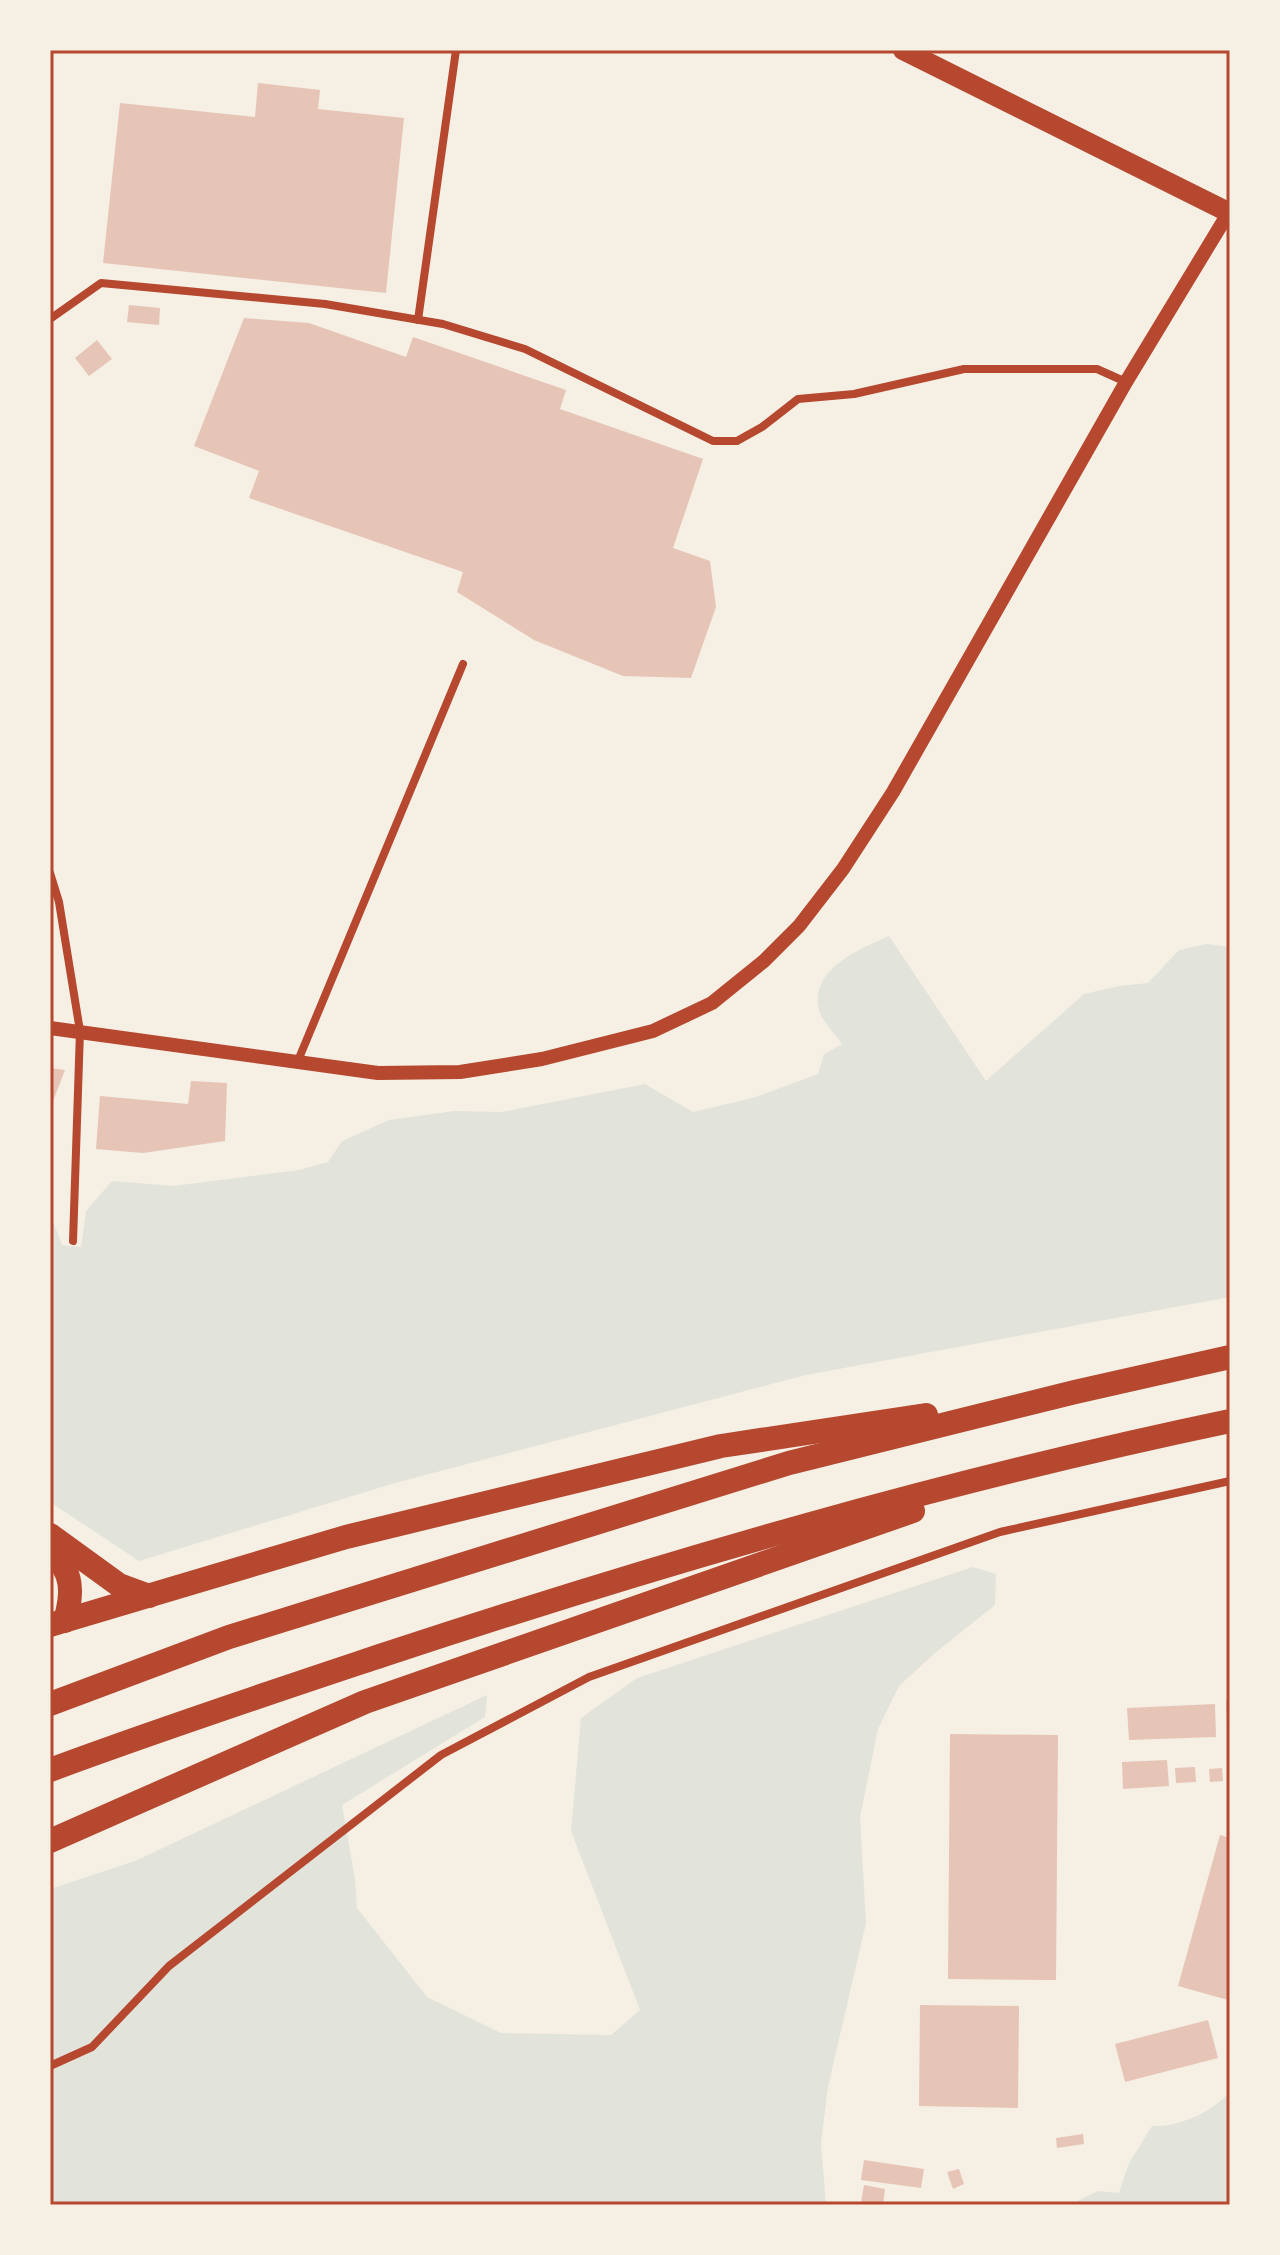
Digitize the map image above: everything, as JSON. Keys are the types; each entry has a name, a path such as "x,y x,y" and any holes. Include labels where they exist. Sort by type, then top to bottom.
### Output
{"highway":[{"path":"50,1704 229,1637 789,1463 1230,1357"},
{"path":"58,1623 346,1537 721,1446 1075,1392"},
{"path":"50,1770 153,1732 516,1611 811,1522 1090,1450 1230,1421"},
{"path":"50,1841 365,1702 1090,1450"},
{"path":"50,1535 119,1585 149,1596"},
{"path":"50,1552 68,1572 72,1597 58,1623"}],"main road":[{"path":"903,50 1229,212"}],"street":[{"path":"418,320 456,50"},
{"path":"50,1028 378,1073 460,1072 542,1059 653,1031 712,1003 764,961 799,926 843,869 893,792 1126,382 1229,212"},
{"path":"50,319 101,283 325,304 443,324 525,349 713,441 737,441 762,427 798,399 854,394 964,369 1097,369 1126,382"},
{"path":"297,1063 463,664"},
{"path":"50,873 59,902 80,1031 73,1241"},
{"path":"50,2066 92,2047 169,1966 441,1755 589,1677 1000,1532 1230,1481"}],"shaded area":[{"path":"889,936 986,1081 1084,994 1148,983 1179,950 1207,944 1230,947 1230,1297 806,1375 395,1483 139,1561 50,1502 50,1223 54,1224 62,1245 81,1247 86,1211 112,1181 173,1186 299,1170 328,1162 342,1141 389,1120 454,1111 501,1112 645,1084 693,1112 756,1097 818,1074 824,1054 842,1044 820,1013 818,998 821,985 838,963"},
{"path":"973,1567 996,1574 995,1605 899,1686 878,1729 860,1817 866,1923 828,2087 821,2144 826,2205 50,2205 50,1889 135,1861 487,1695 485,1717 342,1805 357,1908 427,1997 501,2033 611,2035 640,2010 571,1831 581,1718 637,1678"},
{"path":"1230,2092 1230,2205 1069,2205 1098,2191 1119,2193 1129,2163 1152,2126 1173,2124 1194,2117"}],"building":[{"path":"258,83 320,90 318,109 404,118 386,293 103,263 120,103 255,117"},
{"path":"129,305 160,308 159,325 127,322"},
{"path":"244,318 309,323 406,357 413,337 566,390 560,409 703,459 673,548 710,561 716,607 691,678 623,676 534,640 457,592 463,572 249,498 259,471 194,446"},
{"path":"97,340 112,359 89,376 75,358"},
{"path":"50,1068 65,1070 50,1109"},
{"path":"191,1081 227,1083 225,1141 143,1153 96,1149 100,1096 188,1104"},
{"path":"1226,1700 1230,1700 1230,1729 1227,1729"},
{"path":"1215,1704 1216,1737 1129,1740 1127,1708"},
{"path":"950,1734 1058,1735 1056,1980 948,1979"},
{"path":"1167,1760 1169,1786 1123,1789 1122,1762"},
{"path":"1195,1767 1196,1782 1176,1783 1175,1768"},
{"path":"1222,1768 1223,1781 1210,1782 1209,1769"},
{"path":"1220,1835 1230,1838 1228,2000 1178,1986"},
{"path":"920,2005 1019,2006 1018,2108 919,2106"},
{"path":"1208,2020 1218,2058 1125,2082 1115,2044"},
{"path":"1083,2134 1084,2144 1057,2148 1056,2138"},
{"path":"864,2160 924,2169 921,2188 861,2180"},
{"path":"959,2169 964,2184 953,2189 947,2172"},
{"path":"864,2185 885,2189 883,2205 861,2202"}]}
